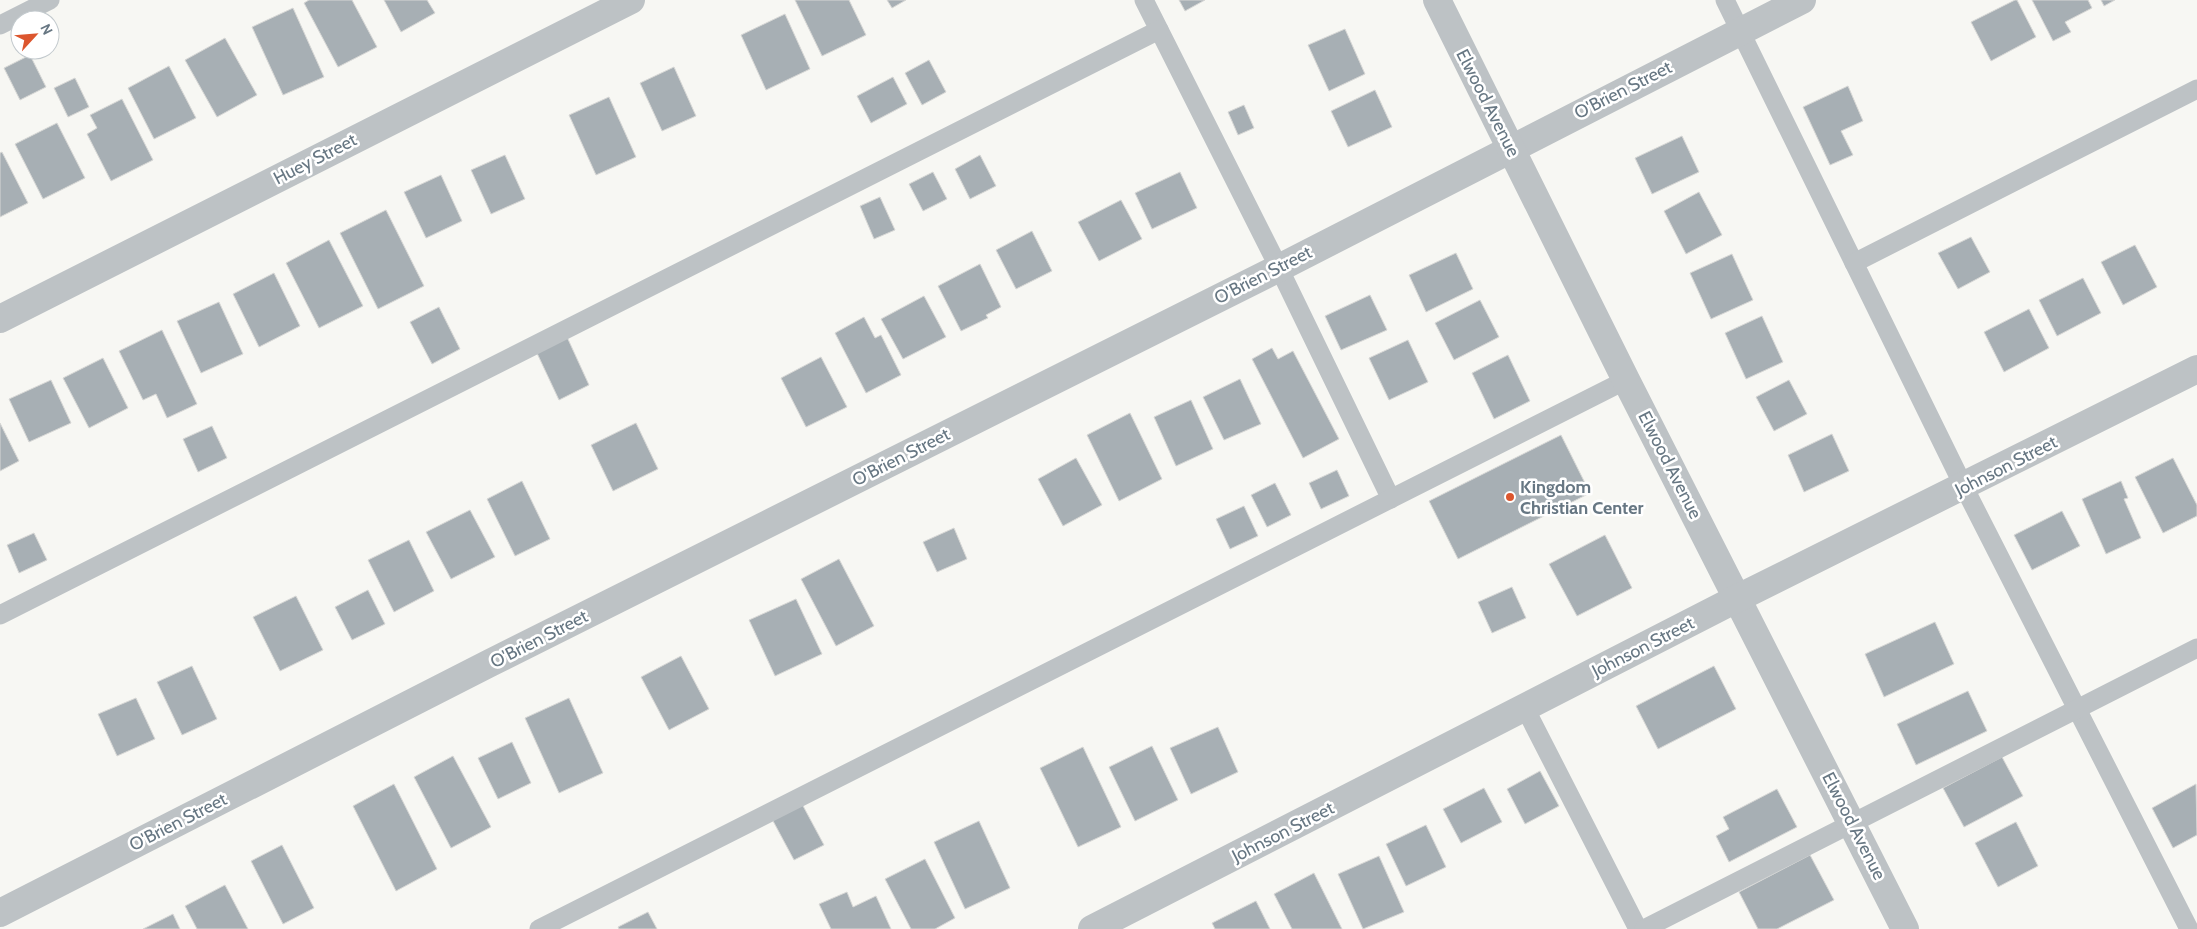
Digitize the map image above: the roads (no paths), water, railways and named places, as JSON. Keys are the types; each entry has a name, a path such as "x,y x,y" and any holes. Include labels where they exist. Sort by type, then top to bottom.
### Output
{"street":[{"name":"Huey Street","path":"0,319 630,0"},
{"name":"Elwood Avenue","path":"1437,0 1626,380 1906,929"},
{"name":"O'Brien Street","path":"0,913 499,659 1279,268 1802,0"},
{"name":"Johnson Street","path":"1092,929 1738,598 1964,487 2197,369"}],"lane":[{"path":"0,25 50,0"},
{"path":"1144,0 1279,268 1391,499"},
{"path":"1725,0 1964,487 2189,929"},
{"path":"0,615 1159,30"},
{"path":"1854,263 2197,89"},
{"path":"539,929 1626,380"},
{"path":"1644,929 2197,648"},
{"path":"1526,708 1638,929"}],"place":[{"name":"Kingdom Christian Center","path":"1510,497"}]}
